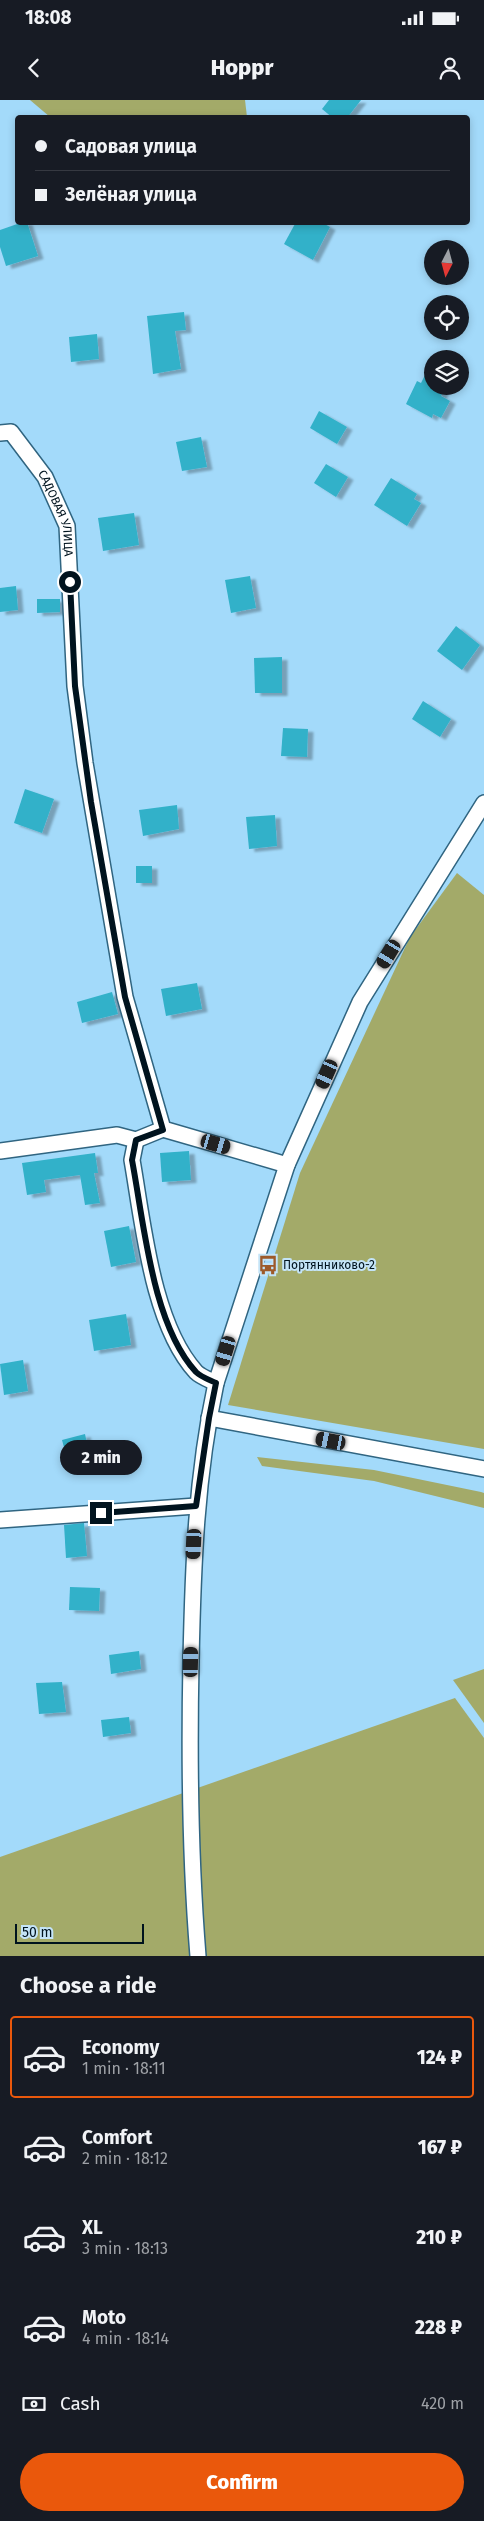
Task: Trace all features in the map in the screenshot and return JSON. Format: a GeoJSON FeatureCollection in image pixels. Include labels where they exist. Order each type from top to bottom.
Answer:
{"type":"FeatureCollection","features":[{"type":"Feature","properties":{"kind":"street","name":"САДОВАЯ УЛИЦА"},"geometry":{"type":"LineString","coordinates":[[6,432],[45,477],[67,526],[75,686],[85,763],[125,997],[163,1130]]}},
{"type":"Feature","properties":{"kind":"street"},"geometry":{"type":"LineString","coordinates":[[198,1956],[189,1762],[196,1506],[216,1383],[287,1165],[360,1002],[484,802]]}},
{"type":"Feature","properties":{"kind":"street"},"geometry":{"type":"LineString","coordinates":[[0,1151],[117,1135],[136,1140],[163,1130],[287,1165]]}},
{"type":"Feature","properties":{"kind":"street"},"geometry":{"type":"LineString","coordinates":[[136,1140],[132,1160],[156,1290],[176,1342],[197,1373],[216,1383]]}},
{"type":"Feature","properties":{"kind":"street"},"geometry":{"type":"LineString","coordinates":[[209,1418],[484,1469]]}},
{"type":"Feature","properties":{"kind":"street"},"geometry":{"type":"LineString","coordinates":[[0,1520],[196,1506]]}},
{"type":"Feature","properties":{"kind":"green space"},"geometry":{"type":"Polygon","coordinates":[[[30,100],[245,100],[247,115],[48,115],[30,100]]]}},
{"type":"Feature","properties":{"kind":"green space"},"geometry":{"type":"Polygon","coordinates":[[[457,873],[484,895],[484,1449],[228,1405],[300,1173],[410,937],[457,873]]]}},
{"type":"Feature","properties":{"kind":"green space"},"geometry":{"type":"Polygon","coordinates":[[[257,1457],[374,1470],[481,1492],[484,1493],[484,1508],[374,1481],[262,1466],[257,1457]]]}},
{"type":"Feature","properties":{"kind":"green space"},"geometry":{"type":"Polygon","coordinates":[[[484,1669],[484,1723],[453,1680],[484,1669]]]}},
{"type":"Feature","properties":{"kind":"green space"},"geometry":{"type":"Polygon","coordinates":[[[455,1698],[484,1738],[484,1956],[0,1956],[0,1857],[455,1698]]]}},
{"type":"Feature","properties":{"kind":"building"},"geometry":{"type":"Polygon","coordinates":[[[329,100],[361,100],[349,115],[329,115],[322,109],[329,100]]]}},
{"type":"Feature","properties":{"kind":"building"},"geometry":{"type":"Polygon","coordinates":[[[15,225],[28,225],[38,256],[6,266],[0,247],[0,230],[15,225]]]}},
{"type":"Feature","properties":{"kind":"building"},"geometry":{"type":"Polygon","coordinates":[[[294,225],[326,225],[330,227],[313,260],[284,244],[294,225]]]}},
{"type":"Feature","properties":{"kind":"building"},"geometry":{"type":"Polygon","coordinates":[[[184,312],[186,330],[175,331],[181,369],[153,374],[147,316],[184,312]]]}},
{"type":"Feature","properties":{"kind":"building"},"geometry":{"type":"Polygon","coordinates":[[[97,334],[99,359],[71,362],[69,337],[97,334]]]}},
{"type":"Feature","properties":{"kind":"building"},"geometry":{"type":"Polygon","coordinates":[[[424,377],[424,395],[442,395],[450,401],[441,418],[433,414],[432,418],[406,404],[417,381],[421,383],[424,377]]]}},
{"type":"Feature","properties":{"kind":"building"},"geometry":{"type":"Polygon","coordinates":[[[319,411],[347,427],[337,444],[310,428],[319,411]]]}},
{"type":"Feature","properties":{"kind":"building"},"geometry":{"type":"Polygon","coordinates":[[[201,437],[207,467],[182,471],[176,442],[201,437]]]}},
{"type":"Feature","properties":{"kind":"building"},"geometry":{"type":"Polygon","coordinates":[[[326,464],[348,477],[336,497],[314,483],[326,464]]]}},
{"type":"Feature","properties":{"kind":"building"},"geometry":{"type":"Polygon","coordinates":[[[391,478],[417,494],[414,499],[421,503],[407,526],[374,505],[391,478]]]}},
{"type":"Feature","properties":{"kind":"building"},"geometry":{"type":"Polygon","coordinates":[[[134,513],[139,545],[103,551],[98,518],[134,513]]]}},
{"type":"Feature","properties":{"kind":"building"},"geometry":{"type":"Polygon","coordinates":[[[250,576],[256,608],[231,613],[225,580],[250,576]]]}},
{"type":"Feature","properties":{"kind":"building"},"geometry":{"type":"Polygon","coordinates":[[[16,586],[18,610],[0,612],[0,588],[16,586]]]}},
{"type":"Feature","properties":{"kind":"building"},"geometry":{"type":"Polygon","coordinates":[[[37,599],[60,599],[60,612],[37,613],[37,599]]]}},
{"type":"Feature","properties":{"kind":"building"},"geometry":{"type":"Polygon","coordinates":[[[456,626],[480,645],[462,670],[437,651],[456,626]]]}},
{"type":"Feature","properties":{"kind":"building"},"geometry":{"type":"Polygon","coordinates":[[[282,657],[282,693],[255,693],[254,658],[282,657]]]}},
{"type":"Feature","properties":{"kind":"building"},"geometry":{"type":"Polygon","coordinates":[[[423,701],[451,719],[440,737],[412,719],[423,701]]]}},
{"type":"Feature","properties":{"kind":"building"},"geometry":{"type":"Polygon","coordinates":[[[283,728],[308,729],[307,757],[281,756],[283,728]]]}},
{"type":"Feature","properties":{"kind":"building"},"geometry":{"type":"Polygon","coordinates":[[[25,789],[54,799],[42,833],[14,823],[25,789]]]}},
{"type":"Feature","properties":{"kind":"building"},"geometry":{"type":"Polygon","coordinates":[[[177,805],[179,829],[143,836],[139,810],[177,805]]]}},
{"type":"Feature","properties":{"kind":"building"},"geometry":{"type":"Polygon","coordinates":[[[275,815],[277,846],[249,849],[246,817],[275,815]]]}},
{"type":"Feature","properties":{"kind":"building"},"geometry":{"type":"Polygon","coordinates":[[[136,866],[152,866],[152,883],[136,883],[136,866]]]}},
{"type":"Feature","properties":{"kind":"building"},"geometry":{"type":"Polygon","coordinates":[[[197,983],[202,1009],[166,1016],[161,989],[197,983]]]}},
{"type":"Feature","properties":{"kind":"building"},"geometry":{"type":"Polygon","coordinates":[[[112,992],[118,1014],[82,1023],[77,1002],[112,992]]]}},
{"type":"Feature","properties":{"kind":"building"},"geometry":{"type":"Polygon","coordinates":[[[189,1151],[191,1180],[162,1182],[160,1153],[189,1151]]]}},
{"type":"Feature","properties":{"kind":"building"},"geometry":{"type":"Polygon","coordinates":[[[95,1153],[98,1173],[94,1173],[100,1203],[85,1205],[80,1175],[44,1180],[46,1192],[27,1195],[22,1163],[95,1153]]]}},
{"type":"Feature","properties":{"kind":"building"},"geometry":{"type":"Polygon","coordinates":[[[129,1226],[136,1262],[111,1267],[104,1231],[129,1226]]]}},
{"type":"Feature","properties":{"kind":"building"},"geometry":{"type":"Polygon","coordinates":[[[126,1314],[131,1345],[94,1351],[89,1320],[126,1314]]]}},
{"type":"Feature","properties":{"kind":"building"},"geometry":{"type":"Polygon","coordinates":[[[23,1360],[28,1391],[4,1395],[0,1364],[23,1360]]]}},
{"type":"Feature","properties":{"kind":"building"},"geometry":{"type":"Polygon","coordinates":[[[85,1434],[90,1458],[68,1462],[62,1440],[85,1434]]]}},
{"type":"Feature","properties":{"kind":"building"},"geometry":{"type":"Polygon","coordinates":[[[84,1523],[87,1556],[66,1558],[64,1525],[84,1523]]]}},
{"type":"Feature","properties":{"kind":"building"},"geometry":{"type":"Polygon","coordinates":[[[70,1587],[100,1588],[99,1611],[69,1610],[70,1587]]]}},
{"type":"Feature","properties":{"kind":"building"},"geometry":{"type":"Polygon","coordinates":[[[139,1651],[141,1669],[111,1674],[109,1655],[139,1651]]]}},
{"type":"Feature","properties":{"kind":"building"},"geometry":{"type":"Polygon","coordinates":[[[62,1682],[66,1712],[39,1714],[36,1683],[62,1682]]]}},
{"type":"Feature","properties":{"kind":"building"},"geometry":{"type":"Polygon","coordinates":[[[129,1717],[131,1733],[103,1737],[101,1720],[129,1717]]]}},
{"type":"Feature","properties":{"kind":"place","name":"Портянниково-2"},"geometry":{"type":"Point","coordinates":[268,1265]}},
{"type":"Feature","properties":{"kind":"route"},"geometry":{"type":"LineString","coordinates":[[70,582],[75,686],[91,802],[125,997],[163,1130],[136,1140],[132,1160],[156,1290],[176,1342],[197,1373],[216,1383],[196,1506],[101,1513]]}}]}
